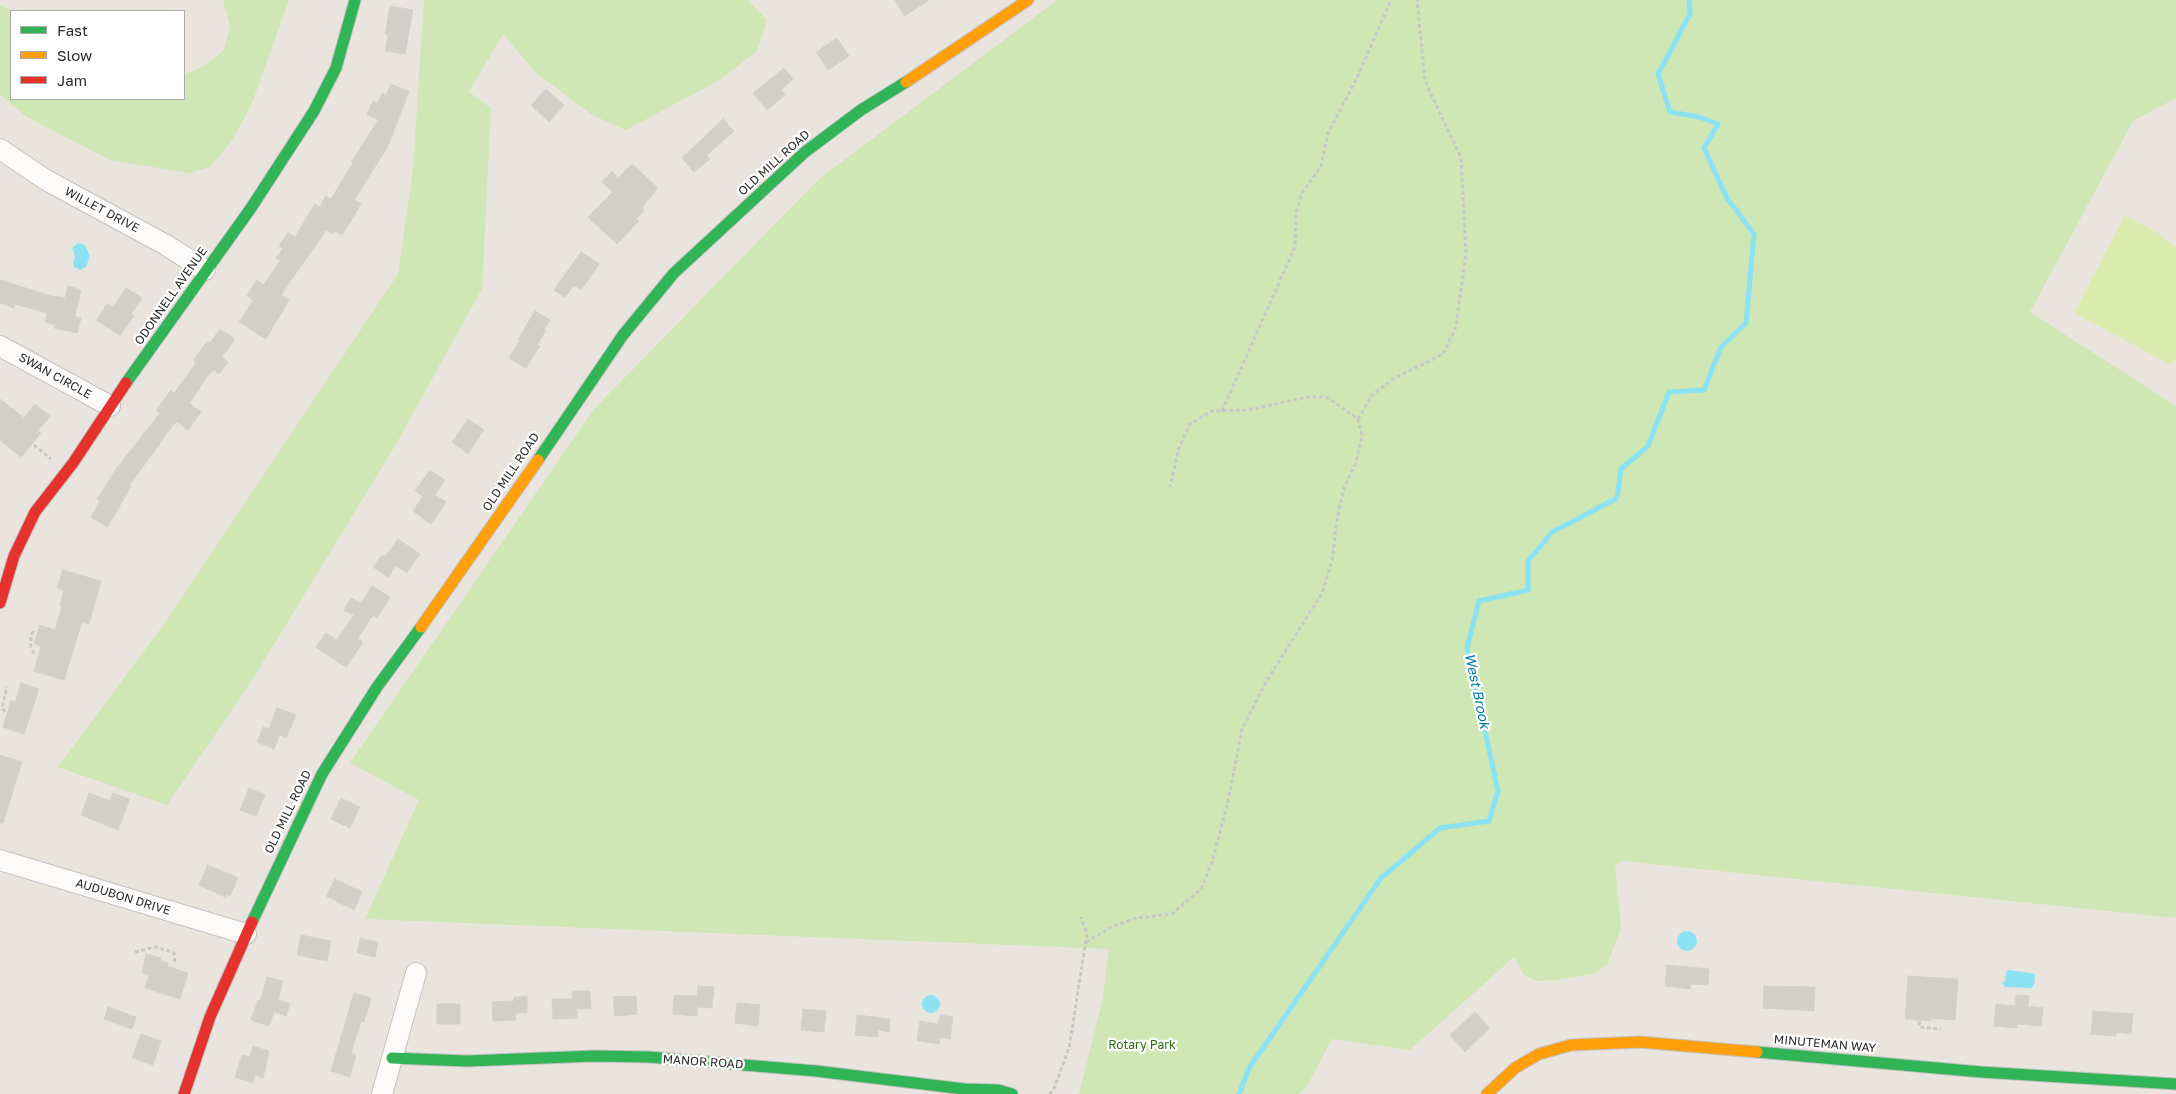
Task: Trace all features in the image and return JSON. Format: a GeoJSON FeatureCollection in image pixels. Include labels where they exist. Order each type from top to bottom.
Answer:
{"type":"FeatureCollection","features":[{"type":"Feature","properties":{"kind":"street","name":"ODONNELL AVENUE"},"geometry":{"type":"LineString","coordinates":[[0,603],[14,556],[35,512],[73,463],[110,406],[205,270],[270,182],[326,90],[342,50],[355,0]]}},
{"type":"Feature","properties":{"kind":"street","name":"OLD MILL ROAD"},"geometry":{"type":"LineString","coordinates":[[184,1094],[210,1017],[246,934],[311,796],[358,715],[464,568],[598,369],[656,293],[694,253],[781,172],[824,137],[1028,0]]}},
{"type":"Feature","properties":{"kind":"street","name":"WILLET DRIVE"},"geometry":{"type":"LineString","coordinates":[[0,148],[46,180],[158,241],[205,270]]}},
{"type":"Feature","properties":{"kind":"street","name":"SWAN CIRCLE"},"geometry":{"type":"LineString","coordinates":[[0,346],[110,406]]}},
{"type":"Feature","properties":{"kind":"street","name":"AUDUBON DRIVE"},"geometry":{"type":"LineString","coordinates":[[0,860],[246,934]]}},
{"type":"Feature","properties":{"kind":"street"},"geometry":{"type":"LineString","coordinates":[[382,1094],[416,973]]}},
{"type":"Feature","properties":{"kind":"street","name":"MINUTEMAN WAY"},"geometry":{"type":"LineString","coordinates":[[1487,1094],[1515,1068],[1539,1054],[1571,1045],[1610,1042],[1640,1042],[2000,1073],[2176,1084]]}},
{"type":"Feature","properties":{"kind":"street","name":"MANOR ROAD"},"geometry":{"type":"LineString","coordinates":[[392,1058],[467,1061],[586,1056],[649,1057],[816,1071],[964,1088],[998,1090],[1012,1094]]}},
{"type":"Feature","properties":{"kind":"path"},"geometry":{"type":"LineString","coordinates":[[1222,411],[1295,247],[1296,213],[1302,193],[1321,166],[1328,133],[1357,78],[1391,0]]}},
{"type":"Feature","properties":{"kind":"path"},"geometry":{"type":"LineString","coordinates":[[1358,419],[1372,395],[1393,378],[1443,354],[1456,327],[1466,253],[1461,158],[1425,81],[1417,0]]}},
{"type":"Feature","properties":{"kind":"path"},"geometry":{"type":"LineString","coordinates":[[1086,942],[1110,928],[1136,918],[1172,914],[1201,889],[1212,862],[1228,802],[1242,729],[1266,682],[1322,594],[1332,561],[1337,519],[1344,488],[1356,463],[1362,435],[1358,419],[1326,397],[1308,397],[1247,410],[1212,412],[1190,424],[1178,448],[1170,487]]}},
{"type":"Feature","properties":{"kind":"path"},"geometry":{"type":"LineString","coordinates":[[34,446],[51,460]]}},
{"type":"Feature","properties":{"kind":"path"},"geometry":{"type":"LineString","coordinates":[[33,631],[30,643],[34,654]]}},
{"type":"Feature","properties":{"kind":"path"},"geometry":{"type":"LineString","coordinates":[[6,712],[2,708],[8,687]]}},
{"type":"Feature","properties":{"kind":"path"},"geometry":{"type":"LineString","coordinates":[[1049,1094],[1052,1091],[1069,1048],[1087,934],[1081,917]]}},
{"type":"Feature","properties":{"kind":"path"},"geometry":{"type":"LineString","coordinates":[[135,952],[155,947],[169,950],[174,953],[175,963]]}},
{"type":"Feature","properties":{"kind":"path"},"geometry":{"type":"LineString","coordinates":[[1919,1020],[1920,1027],[1941,1029]]}},
{"type":"Feature","properties":{"kind":"green space"},"geometry":{"type":"Polygon","coordinates":[[[223,0],[289,0],[251,106],[231,142],[210,167],[189,173],[110,160],[27,117],[0,95],[0,5],[12,10],[10,10],[10,100],[185,100],[185,75],[204,66],[224,50],[230,26],[223,0]]]}},
{"type":"Feature","properties":{"kind":"green space"},"geometry":{"type":"Polygon","coordinates":[[[424,0],[748,0],[767,20],[757,51],[720,80],[626,130],[592,115],[536,73],[503,34],[469,92],[491,108],[482,289],[395,446],[251,682],[167,805],[58,767],[161,628],[398,274],[413,169],[424,0]]]}},
{"type":"Feature","properties":{"kind":"green space","name":"Rotary Park"},"geometry":{"type":"Polygon","coordinates":[[[1057,0],[2176,0],[2176,98],[2133,121],[2030,312],[2176,406],[2176,918],[1621,861],[1615,867],[1621,928],[1607,965],[1593,974],[1536,981],[1524,975],[1514,957],[1410,1050],[1332,1039],[1307,1086],[1299,1094],[1079,1094],[1102,1002],[1109,949],[365,919],[419,800],[350,763],[594,409],[819,179],[1057,0]]]}},
{"type":"Feature","properties":{"kind":"green space"},"geometry":{"type":"Polygon","coordinates":[[[2125,215],[2159,234],[2176,247],[2176,359],[2171,365],[2074,313],[2125,215]]]}},
{"type":"Feature","properties":{"kind":"water"},"geometry":{"type":"Polygon","coordinates":[[[78,243],[85,245],[90,256],[86,267],[80,270],[74,267],[73,264],[75,256],[72,248],[78,243]]]}},
{"type":"Feature","properties":{"kind":"water"},"geometry":{"type":"Polygon","coordinates":[[[1687,931],[1694,934],[1697,941],[1694,948],[1687,951],[1680,948],[1677,941],[1680,934],[1687,931]]]}},
{"type":"Feature","properties":{"kind":"water"},"geometry":{"type":"Polygon","coordinates":[[[2009,970],[2035,974],[2034,986],[2031,988],[2005,987],[2002,983],[2005,981],[2006,972],[2009,970]]]}},
{"type":"Feature","properties":{"kind":"water"},"geometry":{"type":"Polygon","coordinates":[[[931,995],[937,998],[940,1004],[937,1010],[931,1013],[925,1010],[922,1004],[925,998],[931,995]]]}},
{"type":"Feature","properties":{"kind":"building"},"geometry":{"type":"Polygon","coordinates":[[[895,0],[929,0],[905,16],[895,0]]]}},
{"type":"Feature","properties":{"kind":"building"},"geometry":{"type":"Polygon","coordinates":[[[390,6],[413,10],[405,54],[385,51],[388,35],[385,34],[390,6]]]}},
{"type":"Feature","properties":{"kind":"building"},"geometry":{"type":"Polygon","coordinates":[[[837,38],[849,56],[828,70],[816,52],[837,38]]]}},
{"type":"Feature","properties":{"kind":"building"},"geometry":{"type":"Polygon","coordinates":[[[784,68],[793,79],[781,90],[785,95],[767,110],[753,93],[784,68]]]}},
{"type":"Feature","properties":{"kind":"building"},"geometry":{"type":"Polygon","coordinates":[[[391,84],[409,92],[387,148],[354,200],[361,204],[342,235],[335,231],[333,234],[326,230],[281,295],[289,300],[266,339],[239,322],[253,300],[247,296],[257,280],[264,285],[280,261],[276,258],[283,248],[279,246],[288,232],[295,237],[315,204],[320,207],[326,196],[331,199],[353,163],[351,162],[378,120],[367,115],[373,101],[377,103],[382,93],[386,95],[391,84]]]}},
{"type":"Feature","properties":{"kind":"building"},"geometry":{"type":"Polygon","coordinates":[[[546,89],[564,105],[549,122],[531,105],[546,89]]]}},
{"type":"Feature","properties":{"kind":"building"},"geometry":{"type":"Polygon","coordinates":[[[723,119],[734,131],[707,155],[710,159],[694,172],[682,158],[723,119]]]}},
{"type":"Feature","properties":{"kind":"building"},"geometry":{"type":"Polygon","coordinates":[[[632,164],[658,188],[642,208],[644,210],[636,219],[639,221],[617,244],[588,217],[613,192],[602,182],[612,171],[618,178],[632,164]]]}},
{"type":"Feature","properties":{"kind":"building"},"geometry":{"type":"Polygon","coordinates":[[[581,252],[599,264],[581,290],[574,285],[565,297],[554,290],[581,252]]]}},
{"type":"Feature","properties":{"kind":"building"},"geometry":{"type":"Polygon","coordinates":[[[0,280],[51,296],[65,298],[68,286],[81,290],[75,316],[81,318],[77,333],[54,328],[55,325],[45,322],[47,313],[15,304],[14,308],[0,303],[0,280]]]}},
{"type":"Feature","properties":{"kind":"building"},"geometry":{"type":"Polygon","coordinates":[[[126,288],[142,298],[131,314],[134,316],[120,336],[96,320],[107,304],[113,308],[126,288]]]}},
{"type":"Feature","properties":{"kind":"building"},"geometry":{"type":"Polygon","coordinates":[[[535,311],[550,320],[537,345],[540,346],[526,368],[509,358],[535,311]]]}},
{"type":"Feature","properties":{"kind":"building"},"geometry":{"type":"Polygon","coordinates":[[[220,329],[235,339],[222,357],[228,362],[219,374],[214,370],[210,373],[189,403],[201,412],[188,430],[177,422],[174,424],[129,486],[131,487],[107,527],[91,517],[100,501],[97,499],[116,469],[160,413],[156,411],[171,390],[174,393],[196,363],[193,361],[207,341],[210,343],[220,329]]]}},
{"type":"Feature","properties":{"kind":"building"},"geometry":{"type":"Polygon","coordinates":[[[0,399],[24,418],[35,404],[50,416],[38,431],[41,433],[21,457],[0,440],[0,399]]]}},
{"type":"Feature","properties":{"kind":"building"},"geometry":{"type":"Polygon","coordinates":[[[468,419],[484,430],[468,454],[452,442],[468,419]]]}},
{"type":"Feature","properties":{"kind":"building"},"geometry":{"type":"Polygon","coordinates":[[[430,470],[445,480],[435,495],[446,502],[431,524],[413,511],[423,496],[415,491],[430,470]]]}},
{"type":"Feature","properties":{"kind":"building"},"geometry":{"type":"Polygon","coordinates":[[[398,539],[420,554],[407,573],[396,566],[388,577],[373,567],[382,555],[385,557],[398,539]]]}},
{"type":"Feature","properties":{"kind":"building"},"geometry":{"type":"Polygon","coordinates":[[[63,570],[101,581],[89,624],[82,622],[64,680],[34,671],[41,646],[34,644],[40,625],[55,630],[62,606],[60,605],[64,590],[57,588],[63,570]]]}},
{"type":"Feature","properties":{"kind":"building"},"geometry":{"type":"Polygon","coordinates":[[[372,586],[390,597],[377,618],[373,615],[358,638],[363,642],[346,667],[316,647],[326,633],[337,640],[354,615],[344,610],[351,598],[361,604],[372,586]]]}},
{"type":"Feature","properties":{"kind":"building"},"geometry":{"type":"Polygon","coordinates":[[[21,683],[39,689],[24,734],[3,727],[11,700],[15,702],[21,683]]]}},
{"type":"Feature","properties":{"kind":"building"},"geometry":{"type":"Polygon","coordinates":[[[277,708],[296,715],[286,738],[280,735],[274,749],[257,742],[263,727],[269,729],[277,708]]]}},
{"type":"Feature","properties":{"kind":"building"},"geometry":{"type":"Polygon","coordinates":[[[0,755],[22,762],[3,823],[0,823],[0,755]]]}},
{"type":"Feature","properties":{"kind":"building"},"geometry":{"type":"Polygon","coordinates":[[[249,788],[265,795],[256,816],[240,810],[249,788]]]}},
{"type":"Feature","properties":{"kind":"building"},"geometry":{"type":"Polygon","coordinates":[[[89,793],[110,801],[113,793],[130,799],[118,830],[81,815],[89,793]]]}},
{"type":"Feature","properties":{"kind":"building"},"geometry":{"type":"Polygon","coordinates":[[[341,798],[360,807],[350,828],[331,819],[341,798]]]}},
{"type":"Feature","properties":{"kind":"building"},"geometry":{"type":"Polygon","coordinates":[[[208,865],[238,878],[230,896],[226,894],[225,897],[199,885],[208,865]]]}},
{"type":"Feature","properties":{"kind":"building"},"geometry":{"type":"Polygon","coordinates":[[[335,879],[362,892],[354,910],[326,896],[335,879]]]}},
{"type":"Feature","properties":{"kind":"building"},"geometry":{"type":"Polygon","coordinates":[[[301,935],[331,941],[327,961],[297,955],[301,935]]]}},
{"type":"Feature","properties":{"kind":"building"},"geometry":{"type":"Polygon","coordinates":[[[360,938],[378,942],[375,957],[357,953],[360,938]]]}},
{"type":"Feature","properties":{"kind":"building"},"geometry":{"type":"Polygon","coordinates":[[[146,954],[161,958],[160,961],[168,963],[167,966],[188,973],[180,999],[145,988],[149,975],[142,972],[146,954]]]}},
{"type":"Feature","properties":{"kind":"building"},"geometry":{"type":"Polygon","coordinates":[[[1667,965],[1709,969],[1708,985],[1691,984],[1690,989],[1665,986],[1667,965]]]}},
{"type":"Feature","properties":{"kind":"building"},"geometry":{"type":"Polygon","coordinates":[[[1908,976],[1958,979],[1955,1020],[1931,1018],[1931,1021],[1905,1019],[1908,976]]]}},
{"type":"Feature","properties":{"kind":"building"},"geometry":{"type":"Polygon","coordinates":[[[267,977],[283,981],[278,1000],[290,1004],[286,1016],[274,1012],[269,1026],[251,1020],[258,1000],[260,1001],[267,977]]]}},
{"type":"Feature","properties":{"kind":"building"},"geometry":{"type":"Polygon","coordinates":[[[698,986],[714,987],[712,1008],[697,1007],[697,1016],[673,1014],[674,995],[697,996],[698,986]]]}},
{"type":"Feature","properties":{"kind":"building"},"geometry":{"type":"Polygon","coordinates":[[[1764,986],[1815,987],[1814,1011],[1763,1008],[1764,986]]]}},
{"type":"Feature","properties":{"kind":"building"},"geometry":{"type":"Polygon","coordinates":[[[572,991],[590,991],[591,1009],[577,1009],[577,1018],[553,1019],[552,999],[573,999],[572,991]]]}},
{"type":"Feature","properties":{"kind":"building"},"geometry":{"type":"Polygon","coordinates":[[[354,993],[371,998],[364,1022],[361,1021],[351,1053],[356,1055],[350,1077],[331,1071],[354,993]]]}},
{"type":"Feature","properties":{"kind":"building"},"geometry":{"type":"Polygon","coordinates":[[[2016,995],[2029,996],[2028,1006],[2043,1008],[2041,1026],[2017,1024],[2017,1028],[1994,1026],[1996,1004],[2015,1006],[2016,995]]]}},
{"type":"Feature","properties":{"kind":"building"},"geometry":{"type":"Polygon","coordinates":[[[527,996],[527,1013],[515,1013],[516,1020],[493,1021],[492,1002],[514,1001],[514,997],[527,996]]]}},
{"type":"Feature","properties":{"kind":"building"},"geometry":{"type":"Polygon","coordinates":[[[636,996],[637,1014],[615,1016],[613,997],[636,996]]]}},
{"type":"Feature","properties":{"kind":"building"},"geometry":{"type":"Polygon","coordinates":[[[737,1003],[760,1005],[758,1026],[735,1023],[737,1003]]]}},
{"type":"Feature","properties":{"kind":"building"},"geometry":{"type":"Polygon","coordinates":[[[437,1004],[460,1004],[460,1024],[437,1024],[437,1004]]]}},
{"type":"Feature","properties":{"kind":"building"},"geometry":{"type":"Polygon","coordinates":[[[108,1007],[136,1017],[132,1029],[104,1019],[108,1007]]]}},
{"type":"Feature","properties":{"kind":"building"},"geometry":{"type":"Polygon","coordinates":[[[803,1009],[826,1011],[824,1032],[801,1030],[803,1009]]]}},
{"type":"Feature","properties":{"kind":"building"},"geometry":{"type":"Polygon","coordinates":[[[2093,1011],[2133,1014],[2131,1034],[2116,1032],[2116,1036],[2091,1034],[2093,1011]]]}},
{"type":"Feature","properties":{"kind":"building"},"geometry":{"type":"Polygon","coordinates":[[[1475,1012],[1490,1028],[1465,1052],[1450,1035],[1475,1012]]]}},
{"type":"Feature","properties":{"kind":"building"},"geometry":{"type":"Polygon","coordinates":[[[857,1015],[890,1019],[889,1032],[878,1030],[878,1037],[855,1035],[857,1015]]]}},
{"type":"Feature","properties":{"kind":"building"},"geometry":{"type":"Polygon","coordinates":[[[940,1015],[953,1017],[950,1039],[940,1037],[939,1044],[917,1041],[920,1021],[938,1024],[940,1015]]]}},
{"type":"Feature","properties":{"kind":"building"},"geometry":{"type":"Polygon","coordinates":[[[141,1034],[161,1041],[153,1065],[132,1058],[141,1034]]]}},
{"type":"Feature","properties":{"kind":"building"},"geometry":{"type":"Polygon","coordinates":[[[253,1046],[269,1051],[263,1078],[255,1075],[252,1083],[235,1077],[242,1055],[250,1057],[253,1046]]]}},
{"type":"Feature","properties":{"kind":"waterway","name":"West Brook"},"geometry":{"type":"LineString","coordinates":[[1239,1094],[1249,1068],[1381,878],[1440,828],[1489,821],[1498,791],[1467,648],[1479,601],[1528,590],[1528,561],[1552,532],[1617,498],[1621,469],[1648,446],[1669,392],[1704,390],[1721,347],[1746,323],[1754,234],[1727,198],[1704,148],[1718,124],[1699,117],[1670,112],[1658,74],[1690,14],[1689,0]]}},
{"type":"Feature","properties":{"kind":"traffic: fast"},"geometry":{"type":"LineString","coordinates":[[126,383],[251,208],[314,111],[336,68],[355,0]]}},
{"type":"Feature","properties":{"kind":"traffic: fast"},"geometry":{"type":"LineString","coordinates":[[538,460],[623,335],[674,273],[805,152],[861,110],[906,82]]}},
{"type":"Feature","properties":{"kind":"traffic: fast"},"geometry":{"type":"LineString","coordinates":[[252,922],[322,774],[377,687],[421,627]]}},
{"type":"Feature","properties":{"kind":"traffic: fast"},"geometry":{"type":"LineString","coordinates":[[1757,1052],[1981,1072],[2176,1084]]}},
{"type":"Feature","properties":{"kind":"traffic: fast"},"geometry":{"type":"LineString","coordinates":[[392,1058],[467,1061],[594,1056],[649,1057],[816,1071],[964,1089],[998,1090],[1012,1094]]}},
{"type":"Feature","properties":{"kind":"traffic: slow"},"geometry":{"type":"LineString","coordinates":[[906,82],[1028,0]]}},
{"type":"Feature","properties":{"kind":"traffic: slow"},"geometry":{"type":"LineString","coordinates":[[421,627],[538,460]]}},
{"type":"Feature","properties":{"kind":"traffic: slow"},"geometry":{"type":"LineString","coordinates":[[1487,1094],[1515,1068],[1539,1054],[1571,1045],[1640,1042],[1757,1052]]}},
{"type":"Feature","properties":{"kind":"traffic: jam"},"geometry":{"type":"LineString","coordinates":[[0,603],[14,556],[35,512],[73,463],[126,383]]}},
{"type":"Feature","properties":{"kind":"traffic: jam"},"geometry":{"type":"LineString","coordinates":[[184,1094],[210,1017],[252,922]]}}]}
